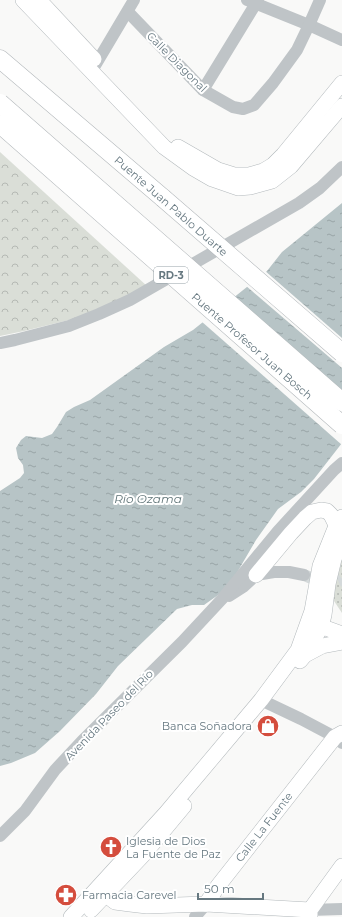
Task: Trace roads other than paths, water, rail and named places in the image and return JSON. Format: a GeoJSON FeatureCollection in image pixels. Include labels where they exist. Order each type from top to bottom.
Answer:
{"type":"FeatureCollection","features":[{"type":"Feature","properties":{"kind":"highway","name":"Puente Juan Pablo Duarte"},"geometry":{"type":"LineString","coordinates":[[0,59],[342,353]]}},
{"type":"Feature","properties":{"kind":"highway","name":"Puente Profesor Juan Bosch"},"geometry":{"type":"LineString","coordinates":[[0,103],[342,402]]}},
{"type":"Feature","properties":{"kind":"highway","name":"Puente Profesor Juan Bosch"},"geometry":{"type":"LineString","coordinates":[[0,124],[342,425]]}},
{"type":"Feature","properties":{"kind":"main road"},"geometry":{"type":"LineString","coordinates":[[23,0],[165,137],[182,149],[218,170],[234,175],[249,175],[263,171],[273,165],[283,155],[342,83]]}},
{"type":"Feature","properties":{"kind":"main road"},"geometry":{"type":"LineString","coordinates":[[39,0],[94,67],[164,148],[212,179],[238,188],[250,188],[272,181],[291,166],[342,106]]}},
{"type":"Feature","properties":{"kind":"main road"},"geometry":{"type":"LineString","coordinates":[[256,575],[291,533],[312,512],[321,510],[327,512],[341,528],[320,566],[316,618],[305,655]]}},
{"type":"Feature","properties":{"kind":"main road"},"geometry":{"type":"LineString","coordinates":[[316,618],[342,624]]}},
{"type":"Feature","properties":{"kind":"main road"},"geometry":{"type":"LineString","coordinates":[[316,618],[342,634]]}},
{"type":"Feature","properties":{"kind":"main road"},"geometry":{"type":"LineString","coordinates":[[265,702],[298,650],[305,631],[316,618]]}},
{"type":"Feature","properties":{"kind":"main road"},"geometry":{"type":"LineString","coordinates":[[85,917],[101,892],[166,813],[305,655],[322,646],[342,642]]}},
{"type":"Feature","properties":{"kind":"main road","name":"Calle La Fuente"},"geometry":{"type":"LineString","coordinates":[[206,904],[218,886],[340,738]]}},
{"type":"Feature","properties":{"kind":"main road"},"geometry":{"type":"LineString","coordinates":[[101,892],[115,902],[147,906],[206,904],[310,914],[342,866]]}},
{"type":"Feature","properties":{"kind":"main road"},"geometry":{"type":"LineString","coordinates":[[71,917],[101,892]]}},
{"type":"Feature","properties":{"kind":"street"},"geometry":{"type":"LineString","coordinates":[[94,67],[134,0]]}},
{"type":"Feature","properties":{"kind":"street"},"geometry":{"type":"LineString","coordinates":[[309,25],[320,0]]}},
{"type":"Feature","properties":{"kind":"street"},"geometry":{"type":"LineString","coordinates":[[203,90],[254,1],[342,40]]}},
{"type":"Feature","properties":{"kind":"street","name":"Calle Diagonal"},"geometry":{"type":"LineString","coordinates":[[128,12],[203,90],[232,107],[244,109],[254,105],[273,82],[296,50],[309,25]]}},
{"type":"Feature","properties":{"kind":"street"},"geometry":{"type":"LineString","coordinates":[[0,343],[69,326],[130,300],[299,203],[320,188],[342,167]]}},
{"type":"Feature","properties":{"kind":"street","name":"Avenida Paseo del Río"},"geometry":{"type":"LineString","coordinates":[[0,836],[25,811],[55,770],[82,741],[182,642],[222,599],[278,532],[342,463]]}},
{"type":"Feature","properties":{"kind":"street"},"geometry":{"type":"LineString","coordinates":[[256,575],[274,572],[289,572],[304,575]]}},
{"type":"Feature","properties":{"kind":"street","name":"Avenida Paseo del Río"},"geometry":{"type":"LineString","coordinates":[[222,599],[243,587],[256,575]]}},
{"type":"Feature","properties":{"kind":"street"},"geometry":{"type":"LineString","coordinates":[[265,702],[340,738]]}},
{"type":"Feature","properties":{"kind":"street","name":"Calle La Fuente"},"geometry":{"type":"LineString","coordinates":[[195,917],[206,904]]}},
{"type":"Feature","properties":{"kind":"street"},"geometry":{"type":"LineString","coordinates":[[310,914],[342,909]]}},
{"type":"Feature","properties":{"kind":"water","name":"Río Ozama"},"geometry":{"type":"Polygon","coordinates":[[[342,203],[342,443],[314,479],[301,492],[278,509],[256,540],[228,588],[204,605],[192,605],[177,609],[118,666],[96,694],[60,731],[35,753],[0,766],[0,491],[20,478],[24,473],[23,465],[18,458],[16,448],[21,440],[26,436],[42,438],[52,434],[66,412],[90,400],[164,347],[193,330],[267,271],[282,252],[342,203]]]}},
{"type":"Feature","properties":{"kind":"tunnel"},"geometry":{"type":"LineString","coordinates":[[304,575],[328,583],[337,582],[342,579]]}},
{"type":"Feature","properties":{"kind":"place","name":"Banca Soñadora"},"geometry":{"type":"Point","coordinates":[268,726]}},
{"type":"Feature","properties":{"kind":"place","name":"Iglesia de Dios La Fuente de Paz"},"geometry":{"type":"Point","coordinates":[111,847]}},
{"type":"Feature","properties":{"kind":"place","name":"Farmacia Carevel"},"geometry":{"type":"Point","coordinates":[66,895]}}]}
